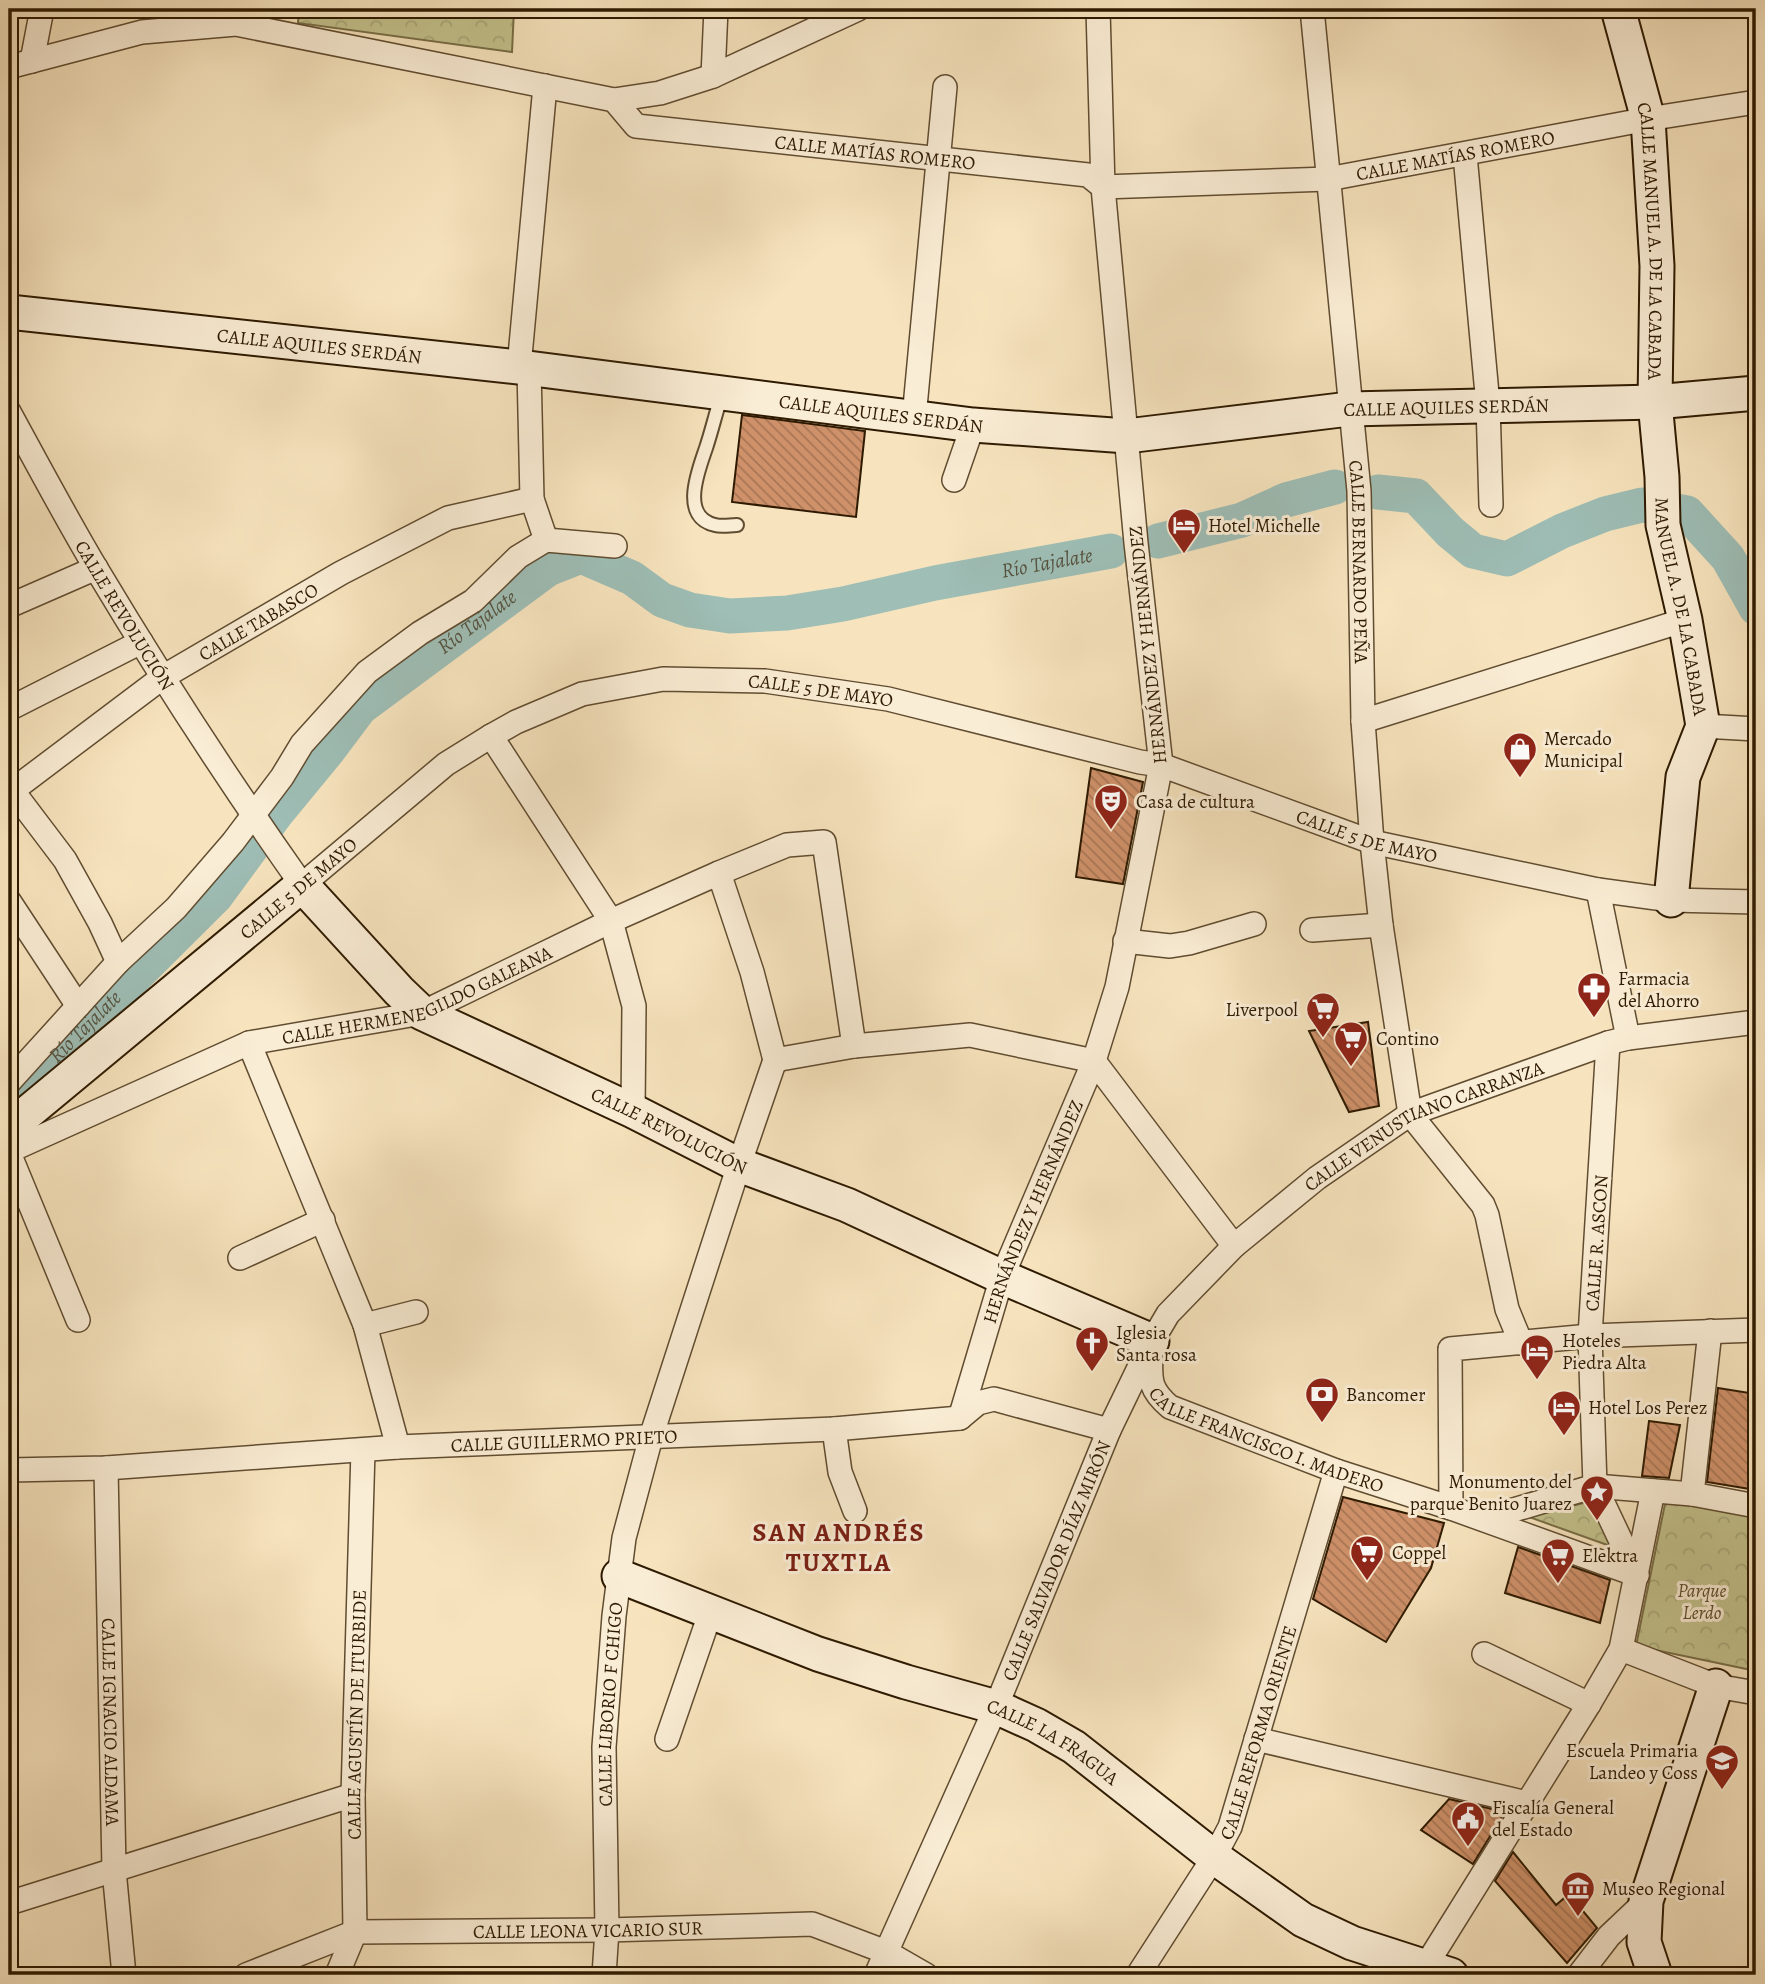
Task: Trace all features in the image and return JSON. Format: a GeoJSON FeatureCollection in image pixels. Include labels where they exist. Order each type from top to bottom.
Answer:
{"type":"FeatureCollection","features":[{"type":"Feature","properties":{"kind":"street"},"geometry":{"type":"LineString","coordinates":[[32,61],[41,9]]}},
{"type":"Feature","properties":{"kind":"street"},"geometry":{"type":"LineString","coordinates":[[713,76],[716,9]]}},
{"type":"Feature","properties":{"kind":"street"},"geometry":{"type":"LineString","coordinates":[[9,67],[142,32],[237,16],[614,100],[660,93],[713,76],[858,9]]}},
{"type":"Feature","properties":{"kind":"street","name":"HERNÁNDEZ Y HERNÁNDEZ"},"geometry":{"type":"LineString","coordinates":[[960,1418],[1002,1277],[1094,1061],[1117,987],[1161,765],[1103,187],[1098,9]]}},
{"type":"Feature","properties":{"kind":"street","name":"CALLE BERNARDO PEÑA"},"geometry":{"type":"LineString","coordinates":[[1312,9],[1359,491],[1363,721],[1372,842],[1381,925],[1410,1114]]}},
{"type":"Feature","properties":{"kind":"street","name":"CALLE MANUEL A. DE LA CABADA"},"geometry":{"type":"LineString","coordinates":[[1618,9],[1647,119],[1657,266],[1655,402],[1662,477]]}},
{"type":"Feature","properties":{"kind":"street"},"geometry":{"type":"LineString","coordinates":[[545,86],[524,368],[532,499],[546,540],[615,546]]}},
{"type":"Feature","properties":{"kind":"street"},"geometry":{"type":"LineString","coordinates":[[914,418],[945,87]]}},
{"type":"Feature","properties":{"kind":"street","name":"CALLE MATÍAS ROMERO"},"geometry":{"type":"LineString","coordinates":[[614,100],[636,125],[1088,175],[1103,187],[1328,179],[1647,119],[1756,102]]}},
{"type":"Feature","properties":{"kind":"street"},"geometry":{"type":"LineString","coordinates":[[1465,155],[1488,405],[1490,505]]}},
{"type":"Feature","properties":{"kind":"street","name":"CALLE AQUILES SERDÁN"},"geometry":{"type":"LineString","coordinates":[[9,312],[524,368],[973,425],[1127,436],[1349,409],[1655,402],[1756,393]]}},
{"type":"Feature","properties":{"kind":"street","name":"CALLE REVOLUCIÓN"},"geometry":{"type":"LineString","coordinates":[[9,412],[96,568],[163,677],[255,817],[302,885],[422,1013],[633,1111],[739,1165],[847,1205],[1002,1277],[1152,1341]]}},
{"type":"Feature","properties":{"kind":"street"},"geometry":{"type":"LineString","coordinates":[[954,480],[973,425]]}},
{"type":"Feature","properties":{"kind":"street","name":"MANUEL A. DE LA CABADA"},"geometry":{"type":"LineString","coordinates":[[1662,477],[1663,525],[1685,620],[1703,726],[1684,777],[1671,900]]}},
{"type":"Feature","properties":{"kind":"street","name":"CALLE TABASCO"},"geometry":{"type":"LineString","coordinates":[[11,791],[163,677],[341,573],[448,518],[532,499]]}},
{"type":"Feature","properties":{"kind":"street","name":"CALLE 5 DE MAYO"},"geometry":{"type":"LineString","coordinates":[[16,1096],[78,1006],[118,962],[176,908],[255,817],[302,744],[367,672],[420,633],[473,601],[518,557],[546,540]]}},
{"type":"Feature","properties":{"kind":"street"},"geometry":{"type":"LineString","coordinates":[[9,606],[96,568]]}},
{"type":"Feature","properties":{"kind":"street"},"geometry":{"type":"LineString","coordinates":[[1363,721],[1685,620]]}},
{"type":"Feature","properties":{"kind":"street"},"geometry":{"type":"LineString","coordinates":[[9,709],[141,642]]}},
{"type":"Feature","properties":{"kind":"street","name":"CALLE 5 DE MAYO"},"geometry":{"type":"LineString","coordinates":[[16,1096],[302,885],[446,764],[516,722],[582,694],[663,679],[765,681],[888,699],[1161,765],[1372,842],[1598,890],[1671,900],[1756,902]]}},
{"type":"Feature","properties":{"kind":"street"},"geometry":{"type":"LineString","coordinates":[[1703,726],[1756,729]]}},
{"type":"Feature","properties":{"kind":"street"},"geometry":{"type":"LineString","coordinates":[[491,736],[611,921],[634,1006],[633,1111]]}},
{"type":"Feature","properties":{"kind":"street"},"geometry":{"type":"LineString","coordinates":[[11,791],[65,860],[118,962]]}},
{"type":"Feature","properties":{"kind":"street","name":"CALLE HERMENEGILDO GALEANA"},"geometry":{"type":"LineString","coordinates":[[9,1152],[249,1043],[422,1013],[611,921],[787,845],[824,842],[854,1046]]}},
{"type":"Feature","properties":{"kind":"street"},"geometry":{"type":"LineString","coordinates":[[719,873],[752,972],[775,1060],[854,1046],[970,1035],[1094,1061],[1234,1246]]}},
{"type":"Feature","properties":{"kind":"street","name":"CALLE R. ASCON"},"geometry":{"type":"LineString","coordinates":[[1595,1486],[1590,1336],[1618,1041],[1598,890]]}},
{"type":"Feature","properties":{"kind":"street"},"geometry":{"type":"LineString","coordinates":[[9,901],[78,1006]]}},
{"type":"Feature","properties":{"kind":"street"},"geometry":{"type":"LineString","coordinates":[[1125,941],[1170,946],[1254,924]]}},
{"type":"Feature","properties":{"kind":"street"},"geometry":{"type":"LineString","coordinates":[[1312,930],[1381,925]]}},
{"type":"Feature","properties":{"kind":"street","name":"CALLE VENUSTIANO CARRANZA"},"geometry":{"type":"LineString","coordinates":[[1152,1341],[1168,1314],[1234,1246],[1317,1178],[1410,1114],[1618,1041],[1756,1022]]}},
{"type":"Feature","properties":{"kind":"street"},"geometry":{"type":"LineString","coordinates":[[249,1043],[365,1325],[398,1447]]}},
{"type":"Feature","properties":{"kind":"street","name":"CALLE LIBORIO F CHIGO"},"geometry":{"type":"LineString","coordinates":[[604,1975],[607,1930],[604,1747],[624,1538],[651,1437],[775,1060]]}},
{"type":"Feature","properties":{"kind":"street"},"geometry":{"type":"LineString","coordinates":[[1410,1114],[1483,1205],[1507,1309],[1521,1343]]}},
{"type":"Feature","properties":{"kind":"street"},"geometry":{"type":"LineString","coordinates":[[9,1152],[78,1320]]}},
{"type":"Feature","properties":{"kind":"street"},"geometry":{"type":"LineString","coordinates":[[240,1258],[323,1220]]}},
{"type":"Feature","properties":{"kind":"street"},"geometry":{"type":"LineString","coordinates":[[365,1325],[416,1312]]}},
{"type":"Feature","properties":{"kind":"street"},"geometry":{"type":"LineString","coordinates":[[1451,1508],[1450,1349],[1590,1336],[1756,1330]]}},
{"type":"Feature","properties":{"kind":"street"},"geometry":{"type":"LineString","coordinates":[[1692,1494],[1710,1331]]}},
{"type":"Feature","properties":{"kind":"street","name":"CALLE SALVADOR DÍAZ MIRÓN"},"geometry":{"type":"LineString","coordinates":[[876,1975],[996,1707],[1109,1430],[1152,1341]]}},
{"type":"Feature","properties":{"kind":"street","name":"CALLE FRANCISCO I. MADERO"},"geometry":{"type":"LineString","coordinates":[[1152,1341],[1150,1377],[1156,1396],[1171,1407],[1336,1471],[1483,1519],[1637,1575]]}},
{"type":"Feature","properties":{"kind":"street"},"geometry":{"type":"LineString","coordinates":[[1127,1390],[1171,1407]]}},
{"type":"Feature","properties":{"kind":"street","name":"CALLE GUILLERMO PRIETO"},"geometry":{"type":"LineString","coordinates":[[9,1470],[106,1468],[398,1447],[835,1429],[960,1418],[978,1403],[994,1399],[1109,1430]]}},
{"type":"Feature","properties":{"kind":"street"},"geometry":{"type":"LineString","coordinates":[[835,1429],[840,1472],[855,1511]]}},
{"type":"Feature","properties":{"kind":"street","name":"CALLE AGUSTÍN DE ITURBIDE"},"geometry":{"type":"LineString","coordinates":[[337,1975],[355,1932],[353,1795],[363,1450]]}},
{"type":"Feature","properties":{"kind":"street","name":"CALLE IGNACIO ALDAMA"},"geometry":{"type":"LineString","coordinates":[[106,1468],[114,1870],[124,1975]]}},
{"type":"Feature","properties":{"kind":"street","name":"CALLE REFORMA ORIENTE"},"geometry":{"type":"LineString","coordinates":[[1138,1975],[1230,1828],[1336,1471]]}},
{"type":"Feature","properties":{"kind":"street"},"geometry":{"type":"LineString","coordinates":[[1483,1519],[1595,1486],[1692,1494],[1756,1506]]}},
{"type":"Feature","properties":{"kind":"street"},"geometry":{"type":"LineString","coordinates":[[1595,1486],[1637,1575]]}},
{"type":"Feature","properties":{"kind":"street"},"geometry":{"type":"LineString","coordinates":[[1432,1972],[1527,1803],[1621,1649],[1653,1491]]}},
{"type":"Feature","properties":{"kind":"street","name":"CALLE LA FRAGUA"},"geometry":{"type":"LineString","coordinates":[[619,1576],[818,1654],[996,1707],[1036,1725],[1074,1747],[1214,1857],[1303,1920],[1352,1943],[1432,1972]]}},
{"type":"Feature","properties":{"kind":"street"},"geometry":{"type":"LineString","coordinates":[[667,1739],[711,1611]]}},
{"type":"Feature","properties":{"kind":"street"},"geometry":{"type":"LineString","coordinates":[[1621,1649],[1716,1686],[1756,1693]]}},
{"type":"Feature","properties":{"kind":"street"},"geometry":{"type":"LineString","coordinates":[[1484,1654],[1589,1704]]}},
{"type":"Feature","properties":{"kind":"street"},"geometry":{"type":"LineString","coordinates":[[1655,1975],[1644,1942],[1646,1901],[1716,1686]]}},
{"type":"Feature","properties":{"kind":"street"},"geometry":{"type":"LineString","coordinates":[[1256,1739],[1527,1803]]}},
{"type":"Feature","properties":{"kind":"street"},"geometry":{"type":"LineString","coordinates":[[9,1903],[353,1795]]}},
{"type":"Feature","properties":{"kind":"street"},"geometry":{"type":"LineString","coordinates":[[1579,1975],[1609,1936],[1646,1901]]}},
{"type":"Feature","properties":{"kind":"street","name":"CALLE LEONA VICARIO SUR"},"geometry":{"type":"LineString","coordinates":[[246,1975],[355,1932],[607,1930],[812,1924],[886,1952],[926,1975]]}},
{"type":"Feature","properties":{"kind":"lane"},"geometry":{"type":"LineString","coordinates":[[722,394],[695,480],[694,496],[697,510],[706,522],[716,526],[737,525]]}},
{"type":"Feature","properties":{"kind":"green space"},"geometry":{"type":"Polygon","coordinates":[[[299,9],[514,9],[512,52],[298,23],[299,9]]]}},
{"type":"Feature","properties":{"kind":"green space","name":"Parque Lerdo"},"geometry":{"type":"Polygon","coordinates":[[[1666,1499],[1756,1516],[1756,1671],[1636,1646],[1666,1499]]]}},
{"type":"Feature","properties":{"kind":"green space"},"geometry":{"type":"Polygon","coordinates":[[[1595,1500],[1613,1547],[1529,1517],[1595,1500]]]}},
{"type":"Feature","properties":{"kind":"building"},"geometry":{"type":"Polygon","coordinates":[[[742,415],[865,431],[856,517],[732,502],[742,415]]]}},
{"type":"Feature","properties":{"kind":"building","name":"Casa de cultura"},"geometry":{"type":"Polygon","coordinates":[[[1091,768],[1143,782],[1123,884],[1076,877],[1091,768]]]}},
{"type":"Feature","properties":{"kind":"building","name":"Contino"},"geometry":{"type":"Polygon","coordinates":[[[1368,1022],[1379,1106],[1349,1112],[1309,1031],[1368,1022]]]}},
{"type":"Feature","properties":{"kind":"building"},"geometry":{"type":"Polygon","coordinates":[[[1718,1388],[1756,1394],[1756,1490],[1707,1482],[1718,1388]]]}},
{"type":"Feature","properties":{"kind":"building"},"geometry":{"type":"Polygon","coordinates":[[[1649,1421],[1680,1425],[1669,1478],[1642,1476],[1649,1421]]]}},
{"type":"Feature","properties":{"kind":"building","name":"Coppel"},"geometry":{"type":"Polygon","coordinates":[[[1343,1497],[1444,1523],[1431,1568],[1386,1642],[1313,1599],[1343,1497]]]}},
{"type":"Feature","properties":{"kind":"building","name":"Elektra"},"geometry":{"type":"Polygon","coordinates":[[[1518,1547],[1610,1580],[1600,1623],[1505,1593],[1518,1547]]]}},
{"type":"Feature","properties":{"kind":"building","name":"Fiscalía General del Estado"},"geometry":{"type":"Polygon","coordinates":[[[1449,1799],[1505,1812],[1473,1864],[1421,1830],[1449,1799]]]}},
{"type":"Feature","properties":{"kind":"building"},"geometry":{"type":"Polygon","coordinates":[[[1513,1852],[1556,1905],[1569,1894],[1597,1928],[1567,1963],[1495,1881],[1513,1852]]]}},
{"type":"Feature","properties":{"kind":"waterway","name":"Río Tajalate"},"geometry":{"type":"LineString","coordinates":[[1158,541],[1242,520],[1286,500],[1335,487]]}},
{"type":"Feature","properties":{"kind":"waterway","name":"Río Tajalate"},"geometry":{"type":"LineString","coordinates":[[1378,492],[1416,496],[1450,532],[1473,551],[1507,559],[1562,531],[1605,514],[1642,505],[1687,513],[1728,558],[1756,608]]}},
{"type":"Feature","properties":{"kind":"waterway","name":"Río Tajalate"},"geometry":{"type":"LineString","coordinates":[[9,1102],[216,896],[276,814],[360,708],[548,569],[581,556],[632,578],[662,600],[690,610],[730,616],[787,613],[843,604],[935,583],[1111,551]]}},
{"type":"Feature","properties":{"kind":"place","name":"Hotel Michelle"},"geometry":{"type":"Point","coordinates":[1184,555]}},
{"type":"Feature","properties":{"kind":"place","name":"Mercado Municipal"},"geometry":{"type":"Point","coordinates":[1520,779]}},
{"type":"Feature","properties":{"kind":"place","name":"Casa de cultura"},"geometry":{"type":"Point","coordinates":[1111,831]}},
{"type":"Feature","properties":{"kind":"place","name":"Farmacia del Ahorro"},"geometry":{"type":"Point","coordinates":[1594,1019]}},
{"type":"Feature","properties":{"kind":"place","name":"Liverpool"},"geometry":{"type":"Point","coordinates":[1323,1039]}},
{"type":"Feature","properties":{"kind":"place","name":"Contino"},"geometry":{"type":"Point","coordinates":[1351,1068]}},
{"type":"Feature","properties":{"kind":"place","name":"Iglesia Santa rosa"},"geometry":{"type":"Point","coordinates":[1092,1373]}},
{"type":"Feature","properties":{"kind":"place","name":"Hoteles Piedra Alta"},"geometry":{"type":"Point","coordinates":[1537,1381]}},
{"type":"Feature","properties":{"kind":"place","name":"Bancomer"},"geometry":{"type":"Point","coordinates":[1322,1424]}},
{"type":"Feature","properties":{"kind":"place","name":"Hotel Los Perez"},"geometry":{"type":"Point","coordinates":[1564,1437]}},
{"type":"Feature","properties":{"kind":"place","name":"Monumento del parque Benito Juarez"},"geometry":{"type":"Point","coordinates":[1597,1522]}},
{"type":"Feature","properties":{"kind":"place","name":"Coppel"},"geometry":{"type":"Point","coordinates":[1367,1582]}},
{"type":"Feature","properties":{"kind":"place","name":"Elektra"},"geometry":{"type":"Point","coordinates":[1558,1585]}},
{"type":"Feature","properties":{"kind":"place","name":"Escuela Primaria Landeo y Coss"},"geometry":{"type":"Point","coordinates":[1722,1791]}},
{"type":"Feature","properties":{"kind":"place","name":"Fiscalía General del Estado"},"geometry":{"type":"Point","coordinates":[1468,1848]}},
{"type":"Feature","properties":{"kind":"place","name":"Museo Regional"},"geometry":{"type":"Point","coordinates":[1578,1918]}},
{"type":"Feature","properties":{"kind":"district","name":"SAN ANDRÉS TUXTLA"},"geometry":{"type":"Point","coordinates":[839,1547]}}]}
